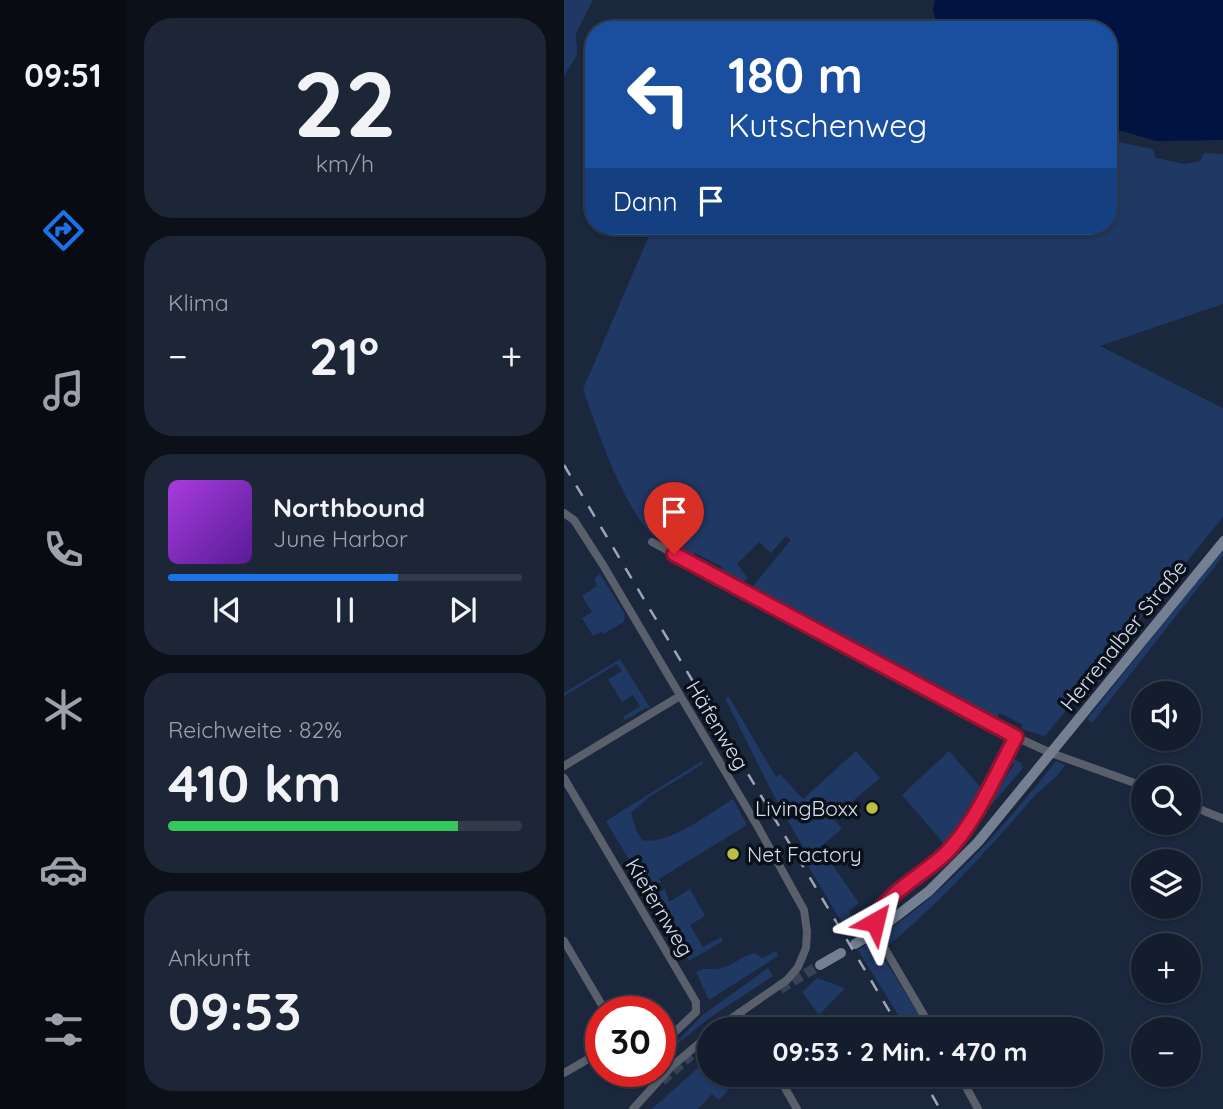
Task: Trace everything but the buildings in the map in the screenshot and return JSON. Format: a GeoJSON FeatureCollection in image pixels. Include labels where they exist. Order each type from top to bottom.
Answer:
{"type":"FeatureCollection","features":[{"type":"Feature","properties":{"kind":"main road","name":"Herrenalber Straße"},"geometry":{"type":"LineString","coordinates":[[855,944],[876,933],[953,867],[1052,753],[1224,541]]}},
{"type":"Feature","properties":{"kind":"main road"},"geometry":{"type":"LineString","coordinates":[[820,965],[841,953]]}},
{"type":"Feature","properties":{"kind":"street","name":"Häfenweg"},"geometry":{"type":"LineString","coordinates":[[564,513],[574,520],[581,531],[801,903],[807,932],[806,948],[797,967],[787,981],[739,1013]]}},
{"type":"Feature","properties":{"kind":"street"},"geometry":{"type":"LineString","coordinates":[[652,542],[1016,737],[1131,782]]}},
{"type":"Feature","properties":{"kind":"street"},"geometry":{"type":"LineString","coordinates":[[564,766],[680,696]]}},
{"type":"Feature","properties":{"kind":"street"},"geometry":{"type":"LineString","coordinates":[[925,1017],[876,933],[877,914],[884,904],[947,852],[961,835],[1016,737]]}},
{"type":"Feature","properties":{"kind":"street","name":"Kiefernweg"},"geometry":{"type":"LineString","coordinates":[[564,778],[696,1002],[696,1012],[676,1031]]}},
{"type":"Feature","properties":{"kind":"street"},"geometry":{"type":"LineString","coordinates":[[1201,810],[1224,819]]}},
{"type":"Feature","properties":{"kind":"street"},"geometry":{"type":"LineString","coordinates":[[564,941],[597,996]]}},
{"type":"Feature","properties":{"kind":"street"},"geometry":{"type":"LineString","coordinates":[[733,1017],[739,1013],[742,1017]]}},
{"type":"Feature","properties":{"kind":"street"},"geometry":{"type":"LineString","coordinates":[[676,1058],[697,1043]]}},
{"type":"Feature","properties":{"kind":"street"},"geometry":{"type":"LineString","coordinates":[[564,1073],[585,1061]]}},
{"type":"Feature","properties":{"kind":"street"},"geometry":{"type":"LineString","coordinates":[[633,1109],[644,1087]]}},
{"type":"Feature","properties":{"kind":"street"},"geometry":{"type":"LineString","coordinates":[[784,1087],[797,1109]]}},
{"type":"Feature","properties":{"kind":"street"},"geometry":{"type":"LineString","coordinates":[[966,1087],[979,1109]]}},
{"type":"Feature","properties":{"kind":"shaded area"},"geometry":{"type":"Polygon","coordinates":[[[564,0],[593,0],[576,33],[577,55],[564,76],[564,0]]]}},
{"type":"Feature","properties":{"kind":"shaded area"},"geometry":{"type":"Polygon","coordinates":[[[935,0],[1223,0],[1223,140],[1156,141],[1117,130],[1117,21],[936,21],[933,11],[935,0]]]}},
{"type":"Feature","properties":{"kind":"shaded area"},"geometry":{"type":"Polygon","coordinates":[[[1117,142],[1153,149],[1156,158],[1185,164],[1200,161],[1204,153],[1223,154],[1223,304],[1100,346],[1223,408],[1223,517],[1045,736],[1021,729],[1023,725],[1000,713],[996,720],[756,593],[753,586],[791,540],[786,536],[771,553],[759,542],[737,564],[748,578],[741,584],[720,573],[722,567],[695,553],[692,558],[677,551],[680,546],[666,537],[662,543],[636,515],[625,494],[583,389],[649,235],[1117,235],[1117,142]]]}},
{"type":"Feature","properties":{"kind":"shaded area"},"geometry":{"type":"Polygon","coordinates":[[[1223,548],[1223,556],[1092,723],[1087,719],[1223,548]]]}},
{"type":"Feature","properties":{"kind":"shaded area"},"geometry":{"type":"Polygon","coordinates":[[[600,574],[625,614],[624,622],[603,634],[601,632],[593,636],[582,618],[592,612],[582,596],[597,586],[594,579],[600,574]]]}},
{"type":"Feature","properties":{"kind":"shaded area"},"geometry":{"type":"Polygon","coordinates":[[[620,659],[651,709],[646,708],[625,720],[623,717],[640,706],[633,695],[622,702],[608,679],[622,671],[617,664],[564,696],[564,693],[620,659]]]}},
{"type":"Feature","properties":{"kind":"shaded area"},"geometry":{"type":"Polygon","coordinates":[[[729,697],[776,777],[780,774],[803,799],[856,751],[880,778],[833,818],[842,829],[820,847],[859,903],[849,911],[858,929],[849,935],[802,855],[804,849],[725,698],[729,697]]]}},
{"type":"Feature","properties":{"kind":"shaded area"},"geometry":{"type":"Polygon","coordinates":[[[949,751],[981,788],[945,845],[902,795],[949,751]]]}},
{"type":"Feature","properties":{"kind":"shaded area"},"geometry":{"type":"Polygon","coordinates":[[[1010,757],[1021,763],[1023,768],[974,825],[998,777],[1004,780],[1014,764],[1008,760],[1010,757]]]}},
{"type":"Feature","properties":{"kind":"shaded area"},"geometry":{"type":"Polygon","coordinates":[[[702,761],[703,764],[649,797],[631,813],[642,840],[652,841],[676,833],[733,799],[747,825],[659,879],[661,882],[655,885],[659,892],[665,889],[669,902],[690,889],[705,916],[690,925],[703,947],[721,937],[723,941],[689,961],[606,821],[702,761]]]}},
{"type":"Feature","properties":{"kind":"shaded area"},"geometry":{"type":"Polygon","coordinates":[[[1056,761],[1065,765],[1058,775],[1035,795],[945,894],[888,946],[882,934],[907,917],[953,877],[1056,761]]]}},
{"type":"Feature","properties":{"kind":"shaded area"},"geometry":{"type":"Polygon","coordinates":[[[867,944],[873,952],[878,949],[920,1016],[900,1017],[858,950],[867,944]]]}},
{"type":"Feature","properties":{"kind":"shaded area"},"geometry":{"type":"Polygon","coordinates":[[[776,951],[778,956],[709,1000],[696,972],[723,968],[755,953],[762,958],[776,951]]]}},
{"type":"Feature","properties":{"kind":"shaded area"},"geometry":{"type":"Polygon","coordinates":[[[768,968],[773,976],[711,1017],[701,1017],[768,968]]]}},
{"type":"Feature","properties":{"kind":"shaded area"},"geometry":{"type":"Polygon","coordinates":[[[817,978],[845,988],[819,1015],[802,992],[817,978]]]}},
{"type":"Feature","properties":{"kind":"shaded area"},"geometry":{"type":"Polygon","coordinates":[[[697,1021],[697,1028],[676,1045],[697,1021]]]}},
{"type":"Feature","properties":{"kind":"shaded area"},"geometry":{"type":"Polygon","coordinates":[[[697,1069],[697,1087],[730,1087],[719,1100],[712,1094],[698,1109],[652,1109],[697,1069]]]}},
{"type":"Feature","properties":{"kind":"tunnel"},"geometry":{"type":"LineString","coordinates":[[780,989],[820,965]]}},
{"type":"Feature","properties":{"kind":"tunnel"},"geometry":{"type":"LineString","coordinates":[[676,1068],[691,1055]]}},
{"type":"Feature","properties":{"kind":"railway"},"geometry":{"type":"LineString","coordinates":[[564,465],[893,1017]]}},
{"type":"Feature","properties":{"kind":"railway"},"geometry":{"type":"LineString","coordinates":[[927,1087],[940,1109]]}},
{"type":"Feature","properties":{"kind":"place","name":"LivingBoxx"},"geometry":{"type":"Point","coordinates":[872,808]}},
{"type":"Feature","properties":{"kind":"place","name":"Net Factory"},"geometry":{"type":"Point","coordinates":[733,854]}},
{"type":"Feature","properties":{"kind":"route"},"geometry":{"type":"LineString","coordinates":[[674,554],[1016,737],[961,835],[947,852],[884,904],[875,922]]}}]}
